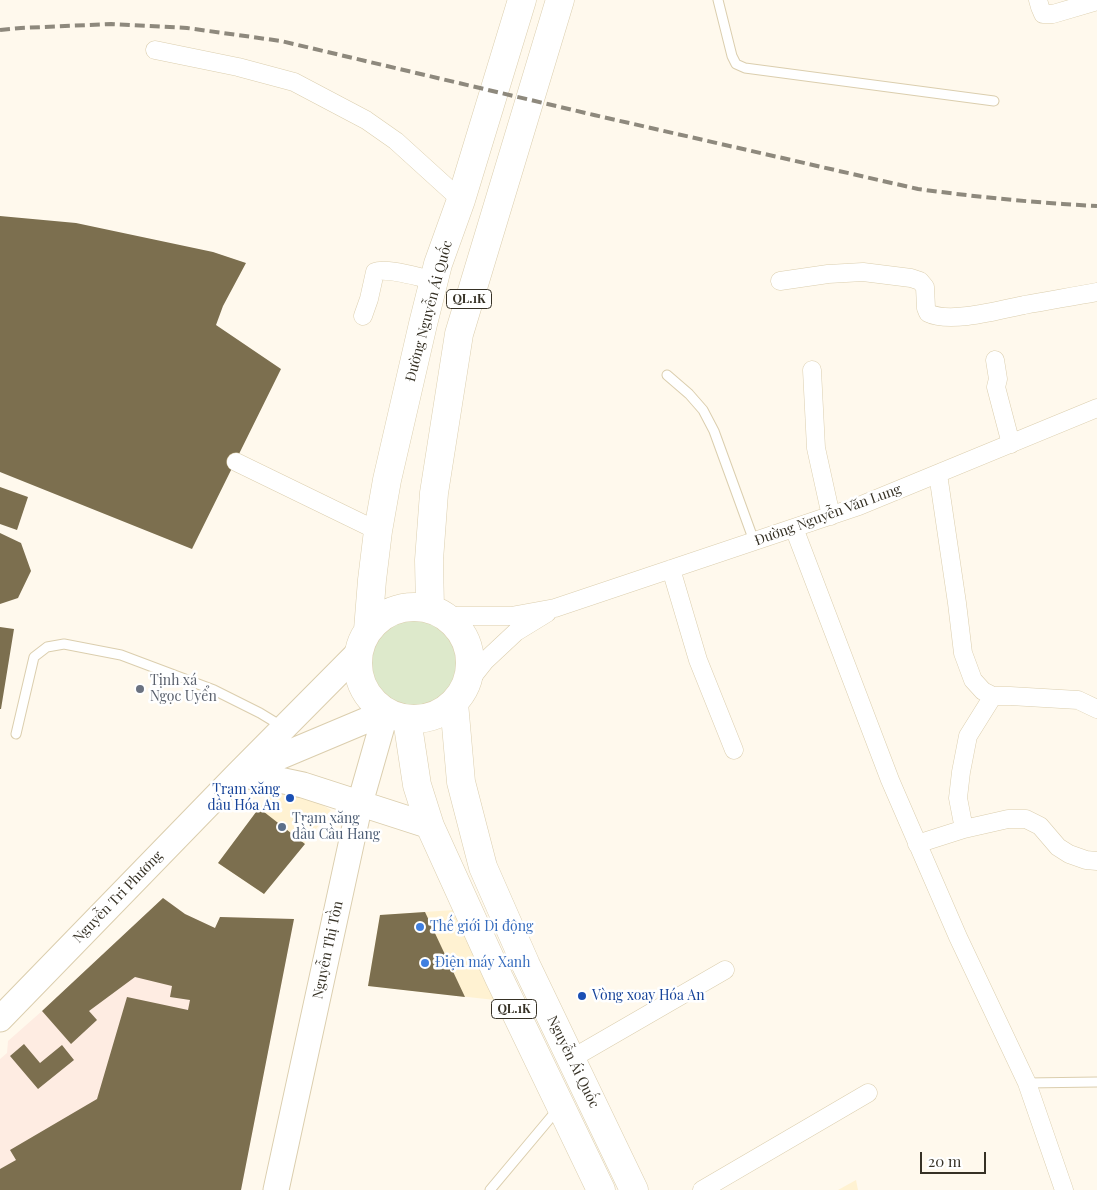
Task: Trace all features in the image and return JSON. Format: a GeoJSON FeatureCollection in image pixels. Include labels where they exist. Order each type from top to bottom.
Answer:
{"type":"FeatureCollection","features":[{"type":"Feature","properties":{"kind":"main road","name":"Đường Nguyễn Ái Quốc"},"geometry":{"type":"LineString","coordinates":[[363,642],[378,531],[388,480],[434,280],[461,200],[522,0]]}},
{"type":"Feature","properties":{"kind":"main road","name":"QL.1K"},"geometry":{"type":"LineString","coordinates":[[438,612],[429,560],[433,502],[459,334],[560,0]]}},
{"type":"Feature","properties":{"kind":"main road"},"geometry":{"type":"LineString","coordinates":[[416,607],[438,612],[460,629],[469,647],[471,666],[460,694],[441,713],[433,716],[425,718],[397,716],[369,697],[359,677],[363,642],[378,620],[390,612],[416,607]]}},
{"type":"Feature","properties":{"kind":"main road","name":"Nguyễn Ái Quốc"},"geometry":{"type":"LineString","coordinates":[[460,694],[461,782],[483,867],[526,965],[634,1190]]}},
{"type":"Feature","properties":{"kind":"main road","name":"QL.1K"},"geometry":{"type":"LineString","coordinates":[[397,716],[430,826],[499,978],[561,1106],[595,1184]]}},
{"type":"Feature","properties":{"kind":"street"},"geometry":{"type":"LineString","coordinates":[[1038,0],[1043,14],[1052,14],[1097,1]]}},
{"type":"Feature","properties":{"kind":"street"},"geometry":{"type":"LineString","coordinates":[[155,50],[238,67],[294,82],[366,120],[396,141],[461,200]]}},
{"type":"Feature","properties":{"kind":"street"},"geometry":{"type":"LineString","coordinates":[[363,316],[375,272],[379,270],[434,280]]}},
{"type":"Feature","properties":{"kind":"street"},"geometry":{"type":"LineString","coordinates":[[780,282],[828,274],[863,272],[911,278],[920,281],[925,286],[928,313],[933,316],[943,317],[967,316],[1097,292]]}},
{"type":"Feature","properties":{"kind":"street"},"geometry":{"type":"LineString","coordinates":[[995,360],[998,379],[996,387],[1011,444]]}},
{"type":"Feature","properties":{"kind":"street"},"geometry":{"type":"LineString","coordinates":[[812,370],[816,448],[831,516]]}},
{"type":"Feature","properties":{"kind":"street","name":"Đường Nguyễn Văn Lung"},"geometry":{"type":"LineString","coordinates":[[438,612],[511,616],[555,608],[859,506],[1097,408]]}},
{"type":"Feature","properties":{"kind":"street"},"geometry":{"type":"LineString","coordinates":[[236,462],[378,531]]}},
{"type":"Feature","properties":{"kind":"street"},"geometry":{"type":"LineString","coordinates":[[938,474],[963,653],[973,680],[983,691],[993,696],[1078,700],[1097,709]]}},
{"type":"Feature","properties":{"kind":"street"},"geometry":{"type":"LineString","coordinates":[[794,528],[890,780],[958,937],[1026,1082],[1064,1190]]}},
{"type":"Feature","properties":{"kind":"street"},"geometry":{"type":"LineString","coordinates":[[671,569],[698,660],[734,750]]}},
{"type":"Feature","properties":{"kind":"street","name":"Đường Nguyễn Văn Lung"},"geometry":{"type":"LineString","coordinates":[[460,694],[485,661],[516,632],[555,608]]}},
{"type":"Feature","properties":{"kind":"street","name":"Nguyễn Tri Phương"},"geometry":{"type":"LineString","coordinates":[[0,1019],[284,727],[363,642]]}},
{"type":"Feature","properties":{"kind":"street"},"geometry":{"type":"LineString","coordinates":[[964,829],[958,798],[968,736],[993,696]]}},
{"type":"Feature","properties":{"kind":"street","name":"Nguyễn Tri Phương"},"geometry":{"type":"LineString","coordinates":[[237,775],[397,716]]}},
{"type":"Feature","properties":{"kind":"street","name":"Nguyễn Thị Tồn"},"geometry":{"type":"LineString","coordinates":[[276,1190],[360,803],[397,716]]}},
{"type":"Feature","properties":{"kind":"street"},"geometry":{"type":"LineString","coordinates":[[237,775],[270,778],[303,785],[430,826]]}},
{"type":"Feature","properties":{"kind":"street"},"geometry":{"type":"LineString","coordinates":[[917,844],[964,829],[1008,819],[1026,819],[1040,826],[1058,847],[1068,854],[1086,860],[1097,861]]}},
{"type":"Feature","properties":{"kind":"street"},"geometry":{"type":"LineString","coordinates":[[572,1059],[726,970]]}},
{"type":"Feature","properties":{"kind":"street"},"geometry":{"type":"LineString","coordinates":[[702,1190],[868,1093]]}},
{"type":"Feature","properties":{"kind":"lane"},"geometry":{"type":"LineString","coordinates":[[718,0],[732,56],[736,64],[745,68],[994,101]]}},
{"type":"Feature","properties":{"kind":"lane"},"geometry":{"type":"LineString","coordinates":[[667,375],[689,394],[703,410],[714,431],[754,542]]}},
{"type":"Feature","properties":{"kind":"lane"},"geometry":{"type":"LineString","coordinates":[[16,734],[34,657],[47,647],[64,644],[121,655],[214,690],[284,727]]}},
{"type":"Feature","properties":{"kind":"lane"},"geometry":{"type":"LineString","coordinates":[[1026,1082],[1097,1082]]}},
{"type":"Feature","properties":{"kind":"lane"},"geometry":{"type":"LineString","coordinates":[[490,1190],[561,1106]]}},
{"type":"Feature","properties":{"kind":"shaded area","name":"Trạm xăng dầu Cầu Hang"},"geometry":{"type":"Polygon","coordinates":[[[274,789],[314,800],[331,810],[264,894],[218,863],[274,789]]]}},
{"type":"Feature","properties":{"kind":"shaded area"},"geometry":{"type":"Polygon","coordinates":[[[163,898],[185,914],[215,928],[220,917],[294,919],[241,1190],[0,1190],[0,1059],[7,1053],[8,1041],[163,898]]]}},
{"type":"Feature","properties":{"kind":"shaded area","name":"Điện máy Xanh"},"geometry":{"type":"Polygon","coordinates":[[[454,910],[495,1000],[368,986],[380,915],[454,910]]]}},
{"type":"Feature","properties":{"kind":"shaded area"},"geometry":{"type":"Polygon","coordinates":[[[856,1180],[858,1190],[838,1190],[856,1180]]]}},
{"type":"Feature","properties":{"kind":"green space"},"geometry":{"type":"Polygon","coordinates":[[[406,620],[422,620],[431,623],[445,632],[454,646],[457,663],[454,680],[445,694],[431,703],[422,706],[406,706],[390,699],[378,687],[371,671],[371,655],[378,639],[390,627],[406,620]]]}},
{"type":"Feature","properties":{"kind":"building"},"geometry":{"type":"Polygon","coordinates":[[[0,216],[76,223],[213,252],[246,263],[223,306],[216,325],[281,369],[192,549],[0,472],[0,216]]]}},
{"type":"Feature","properties":{"kind":"building"},"geometry":{"type":"Polygon","coordinates":[[[0,487],[28,497],[17,530],[0,524],[0,487]]]}},
{"type":"Feature","properties":{"kind":"building"},"geometry":{"type":"Polygon","coordinates":[[[0,533],[21,543],[31,571],[18,598],[0,604],[0,533]]]}},
{"type":"Feature","properties":{"kind":"building"},"geometry":{"type":"Polygon","coordinates":[[[0,627],[14,629],[1,709],[0,709],[0,627]]]}},
{"type":"Feature","properties":{"kind":"building","name":"Trạm xăng dầu Cầu Hang"},"geometry":{"type":"Polygon","coordinates":[[[259,808],[305,844],[264,894],[218,863],[259,808]]]}},
{"type":"Feature","properties":{"kind":"building"},"geometry":{"type":"Polygon","coordinates":[[[163,898],[185,914],[215,928],[220,917],[294,919],[241,1190],[0,1190],[0,1169],[16,1160],[10,1150],[97,1099],[127,997],[188,1010],[190,1000],[170,997],[172,986],[135,977],[89,1011],[97,1020],[71,1044],[42,1011],[163,898]]]}},
{"type":"Feature","properties":{"kind":"building","name":"Điện máy Xanh"},"geometry":{"type":"Polygon","coordinates":[[[425,912],[465,997],[368,986],[380,915],[425,912]]]}},
{"type":"Feature","properties":{"kind":"building"},"geometry":{"type":"Polygon","coordinates":[[[24,1044],[40,1063],[62,1045],[74,1060],[38,1089],[10,1056],[24,1044]]]}},
{"type":"Feature","properties":{"kind":"railway"},"geometry":{"type":"LineString","coordinates":[[0,30],[111,24],[187,28],[281,41],[918,189],[962,195],[1097,206]]}},
{"type":"Feature","properties":{"kind":"place","name":"Tịnh xá Ngọc Uyển"},"geometry":{"type":"Point","coordinates":[140,689]}},
{"type":"Feature","properties":{"kind":"place","name":"Trạm xăng dầu Hóa An"},"geometry":{"type":"Point","coordinates":[290,798]}},
{"type":"Feature","properties":{"kind":"place","name":"Trạm xăng dầu Cầu Hang"},"geometry":{"type":"Point","coordinates":[282,827]}},
{"type":"Feature","properties":{"kind":"place","name":"Thế giới Di động"},"geometry":{"type":"Point","coordinates":[420,927]}},
{"type":"Feature","properties":{"kind":"place","name":"Điện máy Xanh"},"geometry":{"type":"Point","coordinates":[425,963]}},
{"type":"Feature","properties":{"kind":"place","name":"Vòng xoay Hóa An"},"geometry":{"type":"Point","coordinates":[582,996]}}]}
